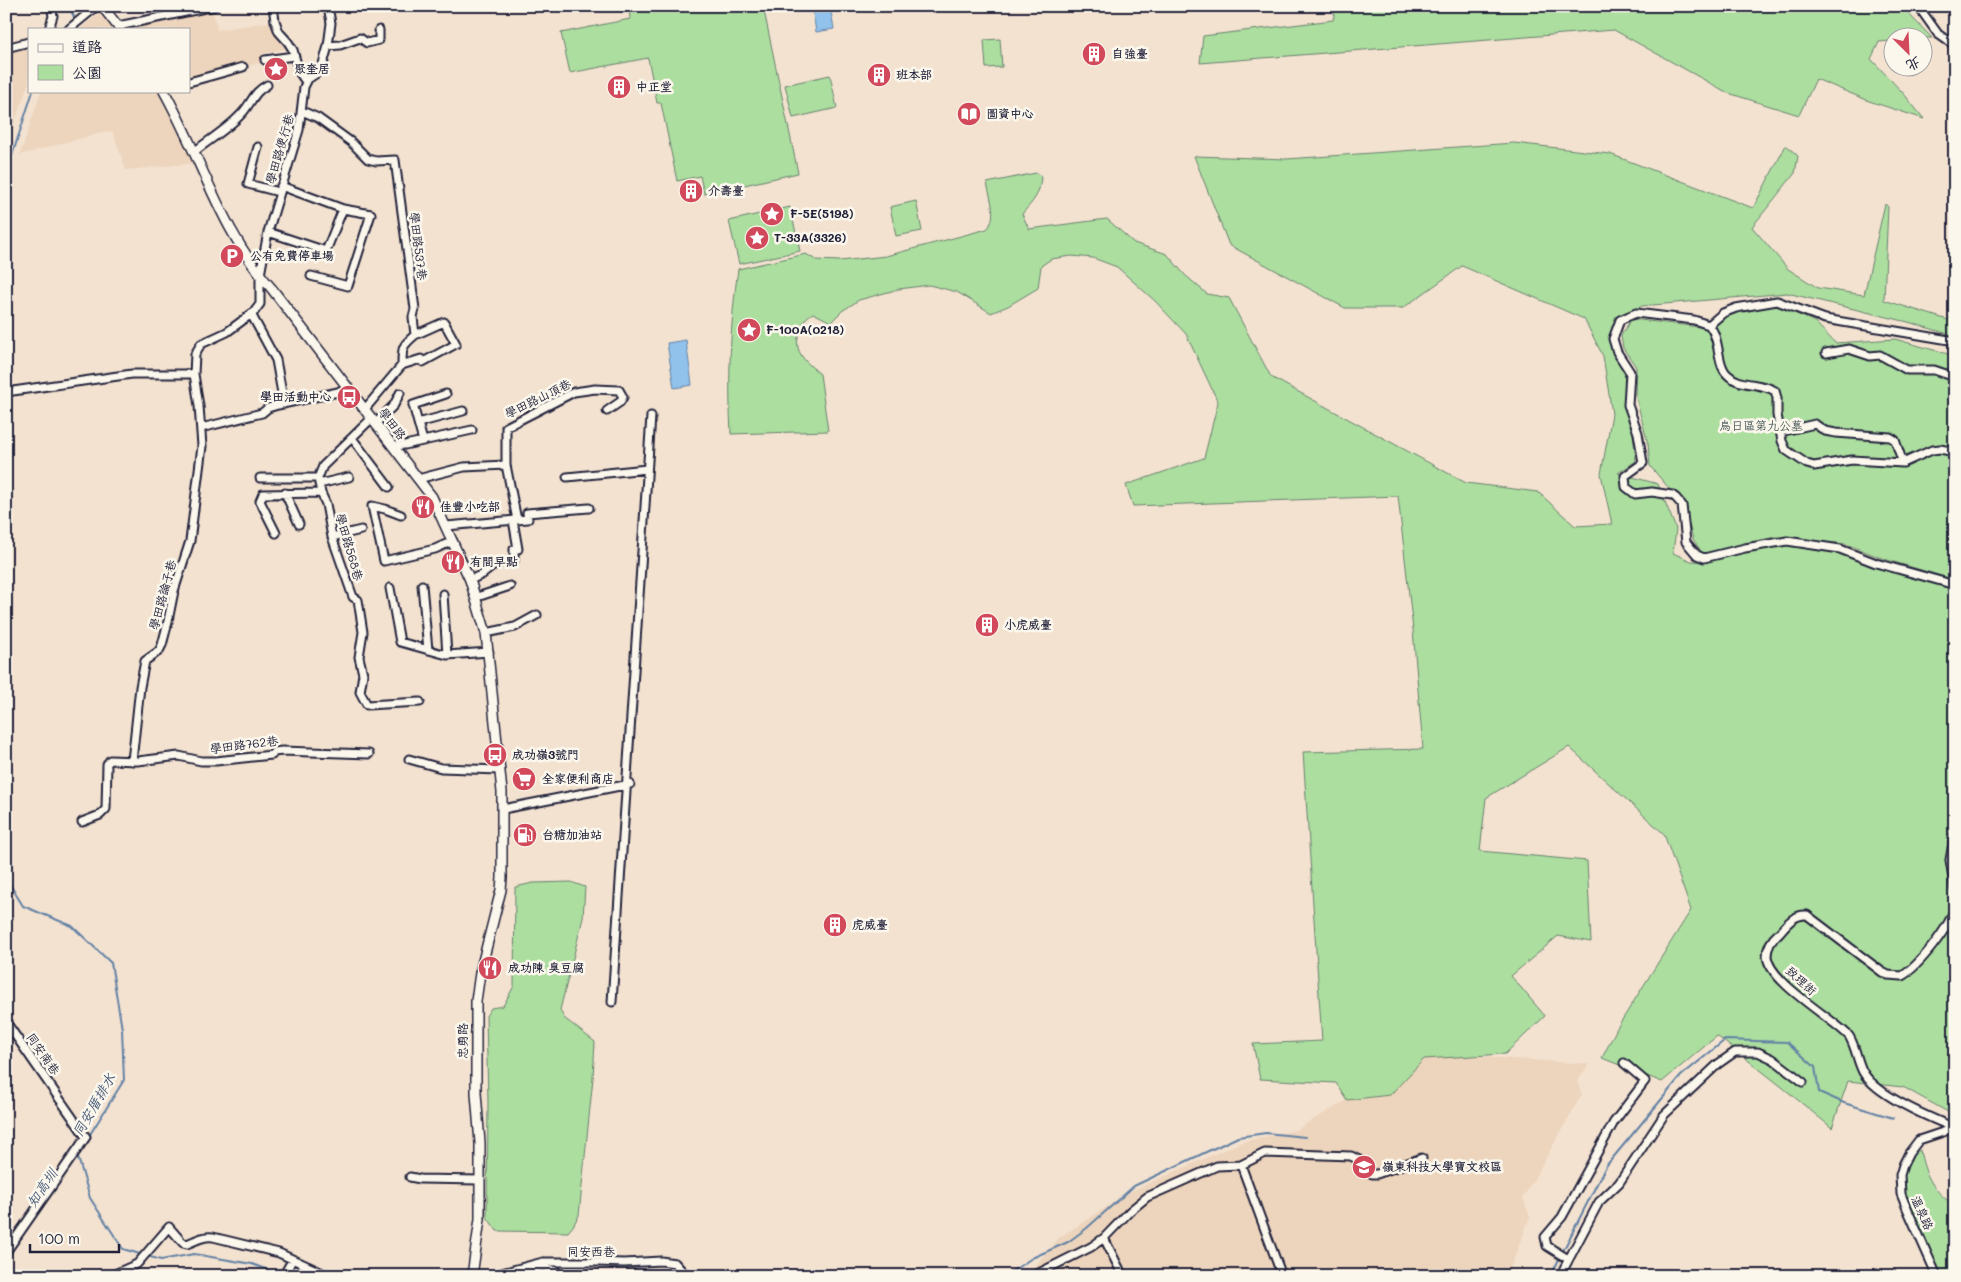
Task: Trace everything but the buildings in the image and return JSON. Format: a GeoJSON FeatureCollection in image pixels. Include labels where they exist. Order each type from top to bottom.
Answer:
{"type":"FeatureCollection","features":[{"type":"Feature","properties":{"kind":"main road"},"geometry":{"type":"LineString","coordinates":[[102,6],[119,27]]}},
{"type":"Feature","properties":{"kind":"main road","name":"學田路"},"geometry":{"type":"LineString","coordinates":[[165,92],[180,120],[222,214],[241,248],[432,497],[446,526],[477,597],[486,633],[503,809]]}},
{"type":"Feature","properties":{"kind":"main road","name":"忠勇路"},"geometry":{"type":"LineString","coordinates":[[472,1276],[480,1219],[480,1143],[476,1093],[476,1001],[480,973],[501,890],[503,809]]}},
{"type":"Feature","properties":{"kind":"street"},"geometry":{"type":"LineString","coordinates":[[49,28],[53,16],[51,6]]}},
{"type":"Feature","properties":{"kind":"street"},"geometry":{"type":"LineString","coordinates":[[70,28],[97,6]]}},
{"type":"Feature","properties":{"kind":"street"},"geometry":{"type":"LineString","coordinates":[[119,27],[215,6]]}},
{"type":"Feature","properties":{"kind":"street"},"geometry":{"type":"LineString","coordinates":[[273,6],[279,32],[288,42],[299,72],[306,82],[317,73],[323,64],[331,23],[328,6]]}},
{"type":"Feature","properties":{"kind":"street"},"geometry":{"type":"LineString","coordinates":[[1918,6],[1938,34],[1955,46]]}},
{"type":"Feature","properties":{"kind":"street"},"geometry":{"type":"LineString","coordinates":[[328,46],[340,46],[360,38],[367,43],[379,40],[379,30]]}},
{"type":"Feature","properties":{"kind":"street"},"geometry":{"type":"LineString","coordinates":[[6,48],[28,42]]}},
{"type":"Feature","properties":{"kind":"street"},"geometry":{"type":"LineString","coordinates":[[265,60],[294,56]]}},
{"type":"Feature","properties":{"kind":"street"},"geometry":{"type":"LineString","coordinates":[[190,82],[243,68]]}},
{"type":"Feature","properties":{"kind":"street","name":"學田路便行巷"},"geometry":{"type":"LineString","coordinates":[[260,275],[268,232],[299,130],[306,82]]}},
{"type":"Feature","properties":{"kind":"street"},"geometry":{"type":"LineString","coordinates":[[194,152],[233,122],[244,112],[258,90],[268,85]]}},
{"type":"Feature","properties":{"kind":"street","name":"學田路537巷"},"geometry":{"type":"LineString","coordinates":[[302,111],[318,118],[351,142],[368,159],[376,161],[395,160],[415,310],[413,317],[416,335]]}},
{"type":"Feature","properties":{"kind":"street"},"geometry":{"type":"LineString","coordinates":[[258,148],[248,184],[280,189],[370,214],[348,286],[311,276]]}},
{"type":"Feature","properties":{"kind":"street"},"geometry":{"type":"LineString","coordinates":[[268,232],[326,251],[344,208]]}},
{"type":"Feature","properties":{"kind":"street"},"geometry":{"type":"LineString","coordinates":[[260,275],[260,304],[251,314],[276,360],[284,404]]}},
{"type":"Feature","properties":{"kind":"street"},"geometry":{"type":"LineString","coordinates":[[1709,325],[1723,313],[1736,308],[1777,301],[1825,319],[1955,341]]}},
{"type":"Feature","properties":{"kind":"street"},"geometry":{"type":"LineString","coordinates":[[1955,452],[1940,449],[1932,450],[1903,463],[1852,460],[1814,466],[1807,464],[1786,450],[1780,432],[1776,391],[1769,387],[1734,380],[1728,375],[1723,370],[1716,338],[1709,325],[1694,320],[1636,313],[1620,320],[1613,339],[1617,352],[1630,372],[1628,405],[1638,433],[1643,458],[1643,463],[1625,476],[1626,487],[1635,494],[1652,492],[1672,494],[1682,505],[1686,542],[1697,555],[1704,558],[1745,548],[1787,541],[1840,549],[1876,563],[1955,585]]}},
{"type":"Feature","properties":{"kind":"street","name":"學田路論子巷"},"geometry":{"type":"LineString","coordinates":[[132,760],[140,687],[146,661],[159,651],[162,645],[168,626],[174,590],[190,542],[202,446],[194,374],[195,354],[201,344],[227,332],[251,314]]}},
{"type":"Feature","properties":{"kind":"street"},"geometry":{"type":"LineString","coordinates":[[365,409],[402,365],[421,359],[423,362],[456,344],[444,322],[416,335],[404,344],[402,365]]}},
{"type":"Feature","properties":{"kind":"street"},"geometry":{"type":"LineString","coordinates":[[1826,353],[1849,350],[1870,356],[1880,355],[1907,370],[1934,370],[1955,377]]}},
{"type":"Feature","properties":{"kind":"street"},"geometry":{"type":"LineString","coordinates":[[6,392],[132,374],[194,374]]}},
{"type":"Feature","properties":{"kind":"street"},"geometry":{"type":"LineString","coordinates":[[200,428],[262,413],[268,408],[338,392],[348,386]]}},
{"type":"Feature","properties":{"kind":"street","name":"學田路山頂巷"},"geometry":{"type":"LineString","coordinates":[[470,580],[483,574],[497,563],[514,561],[514,549],[518,549],[506,465],[505,429],[578,390],[619,390],[622,392],[623,397],[620,402],[607,410]]}},
{"type":"Feature","properties":{"kind":"street"},"geometry":{"type":"LineString","coordinates":[[318,481],[323,466],[352,438],[394,405],[400,393]]}},
{"type":"Feature","properties":{"kind":"street"},"geometry":{"type":"LineString","coordinates":[[423,441],[413,405],[446,394]]}},
{"type":"Feature","properties":{"kind":"street"},"geometry":{"type":"LineString","coordinates":[[418,423],[463,411]]}},
{"type":"Feature","properties":{"kind":"street"},"geometry":{"type":"LineString","coordinates":[[612,1002],[629,785],[651,416]]}},
{"type":"Feature","properties":{"kind":"street"},"geometry":{"type":"LineString","coordinates":[[1780,432],[1815,424],[1825,431],[1836,433],[1890,437],[1895,440],[1903,463]]}},
{"type":"Feature","properties":{"kind":"street"},"geometry":{"type":"LineString","coordinates":[[393,446],[472,430]]}},
{"type":"Feature","properties":{"kind":"street"},"geometry":{"type":"LineString","coordinates":[[352,438],[389,487]]}},
{"type":"Feature","properties":{"kind":"street"},"geometry":{"type":"LineString","coordinates":[[418,479],[464,467],[506,465]]}},
{"type":"Feature","properties":{"kind":"street"},"geometry":{"type":"LineString","coordinates":[[567,477],[647,469]]}},
{"type":"Feature","properties":{"kind":"street"},"geometry":{"type":"LineString","coordinates":[[260,478],[318,481],[350,477]]}},
{"type":"Feature","properties":{"kind":"street","name":"學田路568巷"},"geometry":{"type":"LineString","coordinates":[[318,481],[326,504],[332,537],[353,597],[358,600],[363,632],[359,657],[363,674],[360,692],[364,702],[367,705],[420,702]]}},
{"type":"Feature","properties":{"kind":"street"},"geometry":{"type":"LineString","coordinates":[[276,533],[260,501],[263,494],[321,493]]}},
{"type":"Feature","properties":{"kind":"street"},"geometry":{"type":"LineString","coordinates":[[285,494],[299,524]]}},
{"type":"Feature","properties":{"kind":"street"},"geometry":{"type":"LineString","coordinates":[[401,515],[385,508],[372,506],[384,561],[434,549],[453,541]]}},
{"type":"Feature","properties":{"kind":"street"},"geometry":{"type":"LineString","coordinates":[[446,526],[528,518],[527,513],[589,508]]}},
{"type":"Feature","properties":{"kind":"street"},"geometry":{"type":"LineString","coordinates":[[332,537],[362,530]]}},
{"type":"Feature","properties":{"kind":"street"},"geometry":{"type":"LineString","coordinates":[[422,585],[428,650]]}},
{"type":"Feature","properties":{"kind":"street"},"geometry":{"type":"LineString","coordinates":[[477,597],[510,586]]}},
{"type":"Feature","properties":{"kind":"street"},"geometry":{"type":"LineString","coordinates":[[390,588],[400,642],[446,655],[489,652]]}},
{"type":"Feature","properties":{"kind":"street"},"geometry":{"type":"LineString","coordinates":[[443,594],[446,655]]}},
{"type":"Feature","properties":{"kind":"street"},"geometry":{"type":"LineString","coordinates":[[486,633],[515,626],[537,615]]}},
{"type":"Feature","properties":{"kind":"street","name":"學田路762巷"},"geometry":{"type":"LineString","coordinates":[[82,822],[100,815],[106,809],[107,764],[110,760],[157,760],[179,756],[201,761],[216,761],[272,755],[274,752],[282,751],[369,754]]}},
{"type":"Feature","properties":{"kind":"street"},"geometry":{"type":"LineString","coordinates":[[409,759],[442,768],[500,770]]}},
{"type":"Feature","properties":{"kind":"street"},"geometry":{"type":"LineString","coordinates":[[503,809],[629,785]]}},
{"type":"Feature","properties":{"kind":"street"},"geometry":{"type":"LineString","coordinates":[[1955,832],[1950,860],[1955,889]]}},
{"type":"Feature","properties":{"kind":"street","name":"致理街"},"geometry":{"type":"LineString","coordinates":[[1955,906],[1945,930],[1914,966],[1902,976],[1888,976],[1807,915],[1800,915],[1787,923],[1767,949],[1767,958],[1770,966],[1786,984],[1849,1036],[1854,1043],[1863,1072],[1869,1080],[1877,1087],[1920,1113],[1955,1128]]}},
{"type":"Feature","properties":{"kind":"street","name":"同安南巷"},"geometry":{"type":"LineString","coordinates":[[6,1022],[86,1137],[6,1252]]}},
{"type":"Feature","properties":{"kind":"street"},"geometry":{"type":"LineString","coordinates":[[1560,1276],[1599,1202],[1619,1182],[1664,1115],[1718,1064],[1735,1052],[1758,1052],[1773,1059],[1803,1082]]}},
{"type":"Feature","properties":{"kind":"street"},"geometry":{"type":"LineString","coordinates":[[1568,1259],[1547,1246],[1545,1237],[1562,1217],[1614,1122],[1645,1081],[1624,1063]]}},
{"type":"Feature","properties":{"kind":"street","name":"溫泉路"},"geometry":{"type":"LineString","coordinates":[[1937,1276],[1901,1194],[1900,1175],[1905,1159],[1919,1140],[1955,1128]]}},
{"type":"Feature","properties":{"kind":"street"},"geometry":{"type":"LineString","coordinates":[[1033,1276],[1091,1247],[1104,1238],[1130,1211],[1148,1197],[1217,1166],[1241,1165],[1265,1153],[1351,1156],[1359,1160],[1372,1174],[1377,1174],[1422,1158]]}},
{"type":"Feature","properties":{"kind":"street"},"geometry":{"type":"LineString","coordinates":[[1241,1165],[1282,1276]]}},
{"type":"Feature","properties":{"kind":"street"},"geometry":{"type":"LineString","coordinates":[[410,1177],[420,1179],[480,1180]]}},
{"type":"Feature","properties":{"kind":"street"},"geometry":{"type":"LineString","coordinates":[[110,1276],[137,1264],[169,1227],[187,1244],[207,1236],[245,1244],[279,1253],[329,1276]]}},
{"type":"Feature","properties":{"kind":"street"},"geometry":{"type":"LineString","coordinates":[[1104,1238],[1123,1276]]}},
{"type":"Feature","properties":{"kind":"street","name":"同安西巷"},"geometry":{"type":"LineString","coordinates":[[490,1276],[543,1262],[624,1263],[661,1261],[675,1263],[689,1276]]}},
{"type":"Feature","properties":{"kind":"street"},"geometry":{"type":"LineString","coordinates":[[283,1276],[290,1264]]}},
{"type":"Feature","properties":{"kind":"street"},"geometry":{"type":"LineString","coordinates":[[515,1269],[520,1272],[542,1268],[556,1271],[555,1276]]}},
{"type":"Feature","properties":{"kind":"shaded area"},"geometry":{"type":"Polygon","coordinates":[[[101,12],[115,28],[81,28],[101,12]]]}},
{"type":"Feature","properties":{"kind":"shaded area"},"geometry":{"type":"Polygon","coordinates":[[[213,12],[217,30],[276,21],[292,47],[262,54],[263,62],[190,80],[190,28],[132,28],[136,25],[213,12]]]}},
{"type":"Feature","properties":{"kind":"shaded area"},"geometry":{"type":"Polygon","coordinates":[[[28,45],[28,85],[13,126],[6,134],[6,50],[28,45]]]}},
{"type":"Feature","properties":{"kind":"shaded area"},"geometry":{"type":"Polygon","coordinates":[[[41,92],[161,92],[195,163],[126,170],[113,132],[107,131],[20,155],[41,92]]]}},
{"type":"Feature","properties":{"kind":"shaded area","name":"嶺東科技大學寶文校區"},"geometry":{"type":"Polygon","coordinates":[[[1427,1053],[1589,1064],[1577,1082],[1582,1094],[1523,1198],[1530,1217],[1510,1268],[1513,1276],[1026,1276],[1059,1238],[1131,1191],[1242,1142],[1296,1130],[1427,1053]]]}},
{"type":"Feature","properties":{"kind":"green space"},"geometry":{"type":"Polygon","coordinates":[[[629,6],[763,6],[798,173],[704,194],[700,176],[677,181],[661,103],[657,103],[648,58],[570,73],[561,33],[630,19],[629,6]]]}},
{"type":"Feature","properties":{"kind":"green space"},"geometry":{"type":"Polygon","coordinates":[[[1336,6],[1901,6],[1922,28],[1884,28],[1884,42],[1879,42],[1871,59],[1884,73],[1884,78],[1889,78],[1924,119],[1869,101],[1816,79],[1799,115],[1728,93],[1614,30],[1200,63],[1203,36],[1333,20],[1336,6]]]}},
{"type":"Feature","properties":{"kind":"green space"},"geometry":{"type":"Polygon","coordinates":[[[1000,39],[1002,67],[986,68],[984,40],[1000,39]]]}},
{"type":"Feature","properties":{"kind":"green space"},"geometry":{"type":"Polygon","coordinates":[[[830,75],[837,108],[793,118],[785,85],[830,75]]]}},
{"type":"Feature","properties":{"kind":"green space"},"geometry":{"type":"Polygon","coordinates":[[[1514,143],[1610,154],[1753,208],[1786,145],[1798,156],[1795,173],[1752,227],[1788,269],[1818,288],[1864,295],[1885,204],[1888,207],[1884,300],[1948,320],[1955,307],[1955,336],[1908,322],[1787,293],[1642,306],[1619,318],[1612,347],[1627,380],[1636,461],[1618,473],[1658,484],[1676,529],[1673,553],[1691,561],[1706,562],[1774,543],[1845,551],[1955,585],[1955,1116],[1903,1087],[1848,1081],[1832,1128],[1717,1036],[1662,1082],[1602,1058],[1617,1028],[1691,910],[1664,834],[1569,747],[1486,798],[1480,851],[1587,861],[1591,942],[1558,936],[1511,976],[1545,1016],[1505,1054],[1424,1059],[1390,1095],[1347,1100],[1336,1083],[1260,1079],[1253,1044],[1322,1041],[1303,752],[1423,749],[1413,630],[1398,496],[1133,506],[1126,485],[1204,458],[1218,402],[1186,334],[1155,301],[1117,267],[1093,258],[1071,256],[1051,259],[1041,266],[1038,288],[1008,306],[991,313],[957,292],[929,285],[899,289],[859,300],[842,311],[831,322],[813,313],[803,323],[798,336],[798,349],[804,359],[820,374],[828,431],[731,434],[730,352],[738,269],[806,254],[816,260],[840,261],[886,256],[987,229],[993,213],[987,183],[1036,173],[1041,176],[1038,193],[1022,214],[1029,229],[1107,219],[1134,243],[1167,254],[1185,275],[1207,294],[1229,298],[1271,377],[1466,483],[1538,492],[1575,526],[1612,524],[1601,474],[1612,414],[1603,356],[1584,319],[1462,266],[1403,308],[1345,308],[1229,245],[1194,156],[1287,159],[1514,143]]]}},
{"type":"Feature","properties":{"kind":"green space"},"geometry":{"type":"Polygon","coordinates":[[[916,201],[922,231],[896,236],[890,207],[916,201]]]}},
{"type":"Feature","properties":{"kind":"green space"},"geometry":{"type":"Polygon","coordinates":[[[790,207],[800,251],[739,264],[729,221],[790,207]]]}},
{"type":"Feature","properties":{"kind":"green space","name":"烏日區第九公墓"},"geometry":{"type":"Polygon","coordinates":[[[1779,306],[1815,322],[1835,343],[1895,339],[1955,356],[1955,580],[1884,559],[1846,544],[1775,537],[1703,554],[1693,539],[1684,506],[1650,466],[1648,444],[1635,394],[1636,367],[1623,348],[1621,336],[1631,319],[1708,328],[1729,314],[1748,307],[1779,306]]]}},
{"type":"Feature","properties":{"kind":"green space"},"geometry":{"type":"Polygon","coordinates":[[[571,882],[585,887],[583,918],[560,1010],[564,1018],[595,1042],[579,1215],[568,1232],[497,1231],[487,1217],[488,1102],[486,1016],[491,1008],[503,1006],[514,986],[515,887],[533,883],[571,882]]]}},
{"type":"Feature","properties":{"kind":"green space"},"geometry":{"type":"Polygon","coordinates":[[[1920,1150],[1924,1167],[1931,1182],[1941,1195],[1955,1205],[1955,1276],[1942,1276],[1904,1190],[1906,1168],[1911,1158],[1920,1150]]]}},
{"type":"Feature","properties":{"kind":"water"},"geometry":{"type":"Polygon","coordinates":[[[812,6],[830,6],[834,29],[816,32],[812,6]]]}},
{"type":"Feature","properties":{"kind":"water"},"geometry":{"type":"Polygon","coordinates":[[[686,340],[692,385],[674,388],[667,343],[686,340]]]}},
{"type":"Feature","properties":{"kind":"waterway","name":"同安厝排水"},"geometry":{"type":"LineString","coordinates":[[69,6],[75,19]]}},
{"type":"Feature","properties":{"kind":"waterway","name":"同安厝排水"},"geometry":{"type":"LineString","coordinates":[[64,28],[85,11]]}},
{"type":"Feature","properties":{"kind":"waterway","name":"同安厝排水"},"geometry":{"type":"LineString","coordinates":[[6,168],[10,162],[33,92]]}},
{"type":"Feature","properties":{"kind":"waterway","name":"同安厝排水"},"geometry":{"type":"LineString","coordinates":[[6,878],[23,906],[72,926],[111,963],[122,1029],[124,1080],[89,1136]]}},
{"type":"Feature","properties":{"kind":"waterway"},"geometry":{"type":"LineString","coordinates":[[1562,1253],[1606,1166],[1681,1076],[1725,1040],[1787,1042],[1815,1067],[1819,1092],[1844,1103],[1893,1118]]}},
{"type":"Feature","properties":{"kind":"waterway"},"geometry":{"type":"LineString","coordinates":[[1005,1276],[1032,1258],[1068,1242],[1087,1228],[1134,1186],[1238,1137],[1266,1133],[1305,1137]]}},
{"type":"Feature","properties":{"kind":"waterway","name":"同安厝排水"},"geometry":{"type":"LineString","coordinates":[[77,1154],[90,1198],[123,1249],[143,1255]]}},
{"type":"Feature","properties":{"kind":"waterway","name":"同安厝排水"},"geometry":{"type":"LineString","coordinates":[[147,1256],[161,1260],[194,1254],[252,1264],[281,1275]]}},
{"type":"Feature","properties":{"kind":"waterway"},"geometry":{"type":"LineString","coordinates":[[1551,1276],[1560,1257]]}},
{"type":"Feature","properties":{"kind":"waterway"},"geometry":{"type":"LineString","coordinates":[[183,1271],[185,1276]]}},
{"type":"Feature","properties":{"kind":"place","name":"自強臺"},"geometry":{"type":"Point","coordinates":[1094,54]}},
{"type":"Feature","properties":{"kind":"place","name":"聚奎居"},"geometry":{"type":"Point","coordinates":[276,69]}},
{"type":"Feature","properties":{"kind":"place","name":"班本部"},"geometry":{"type":"Point","coordinates":[879,75]}},
{"type":"Feature","properties":{"kind":"place","name":"中正堂"},"geometry":{"type":"Point","coordinates":[619,87]}},
{"type":"Feature","properties":{"kind":"place","name":"圖資中心"},"geometry":{"type":"Point","coordinates":[969,114]}},
{"type":"Feature","properties":{"kind":"place","name":"介壽臺"},"geometry":{"type":"Point","coordinates":[691,191]}},
{"type":"Feature","properties":{"kind":"place","name":"F-5E(5198)"},"geometry":{"type":"Point","coordinates":[772,214]}},
{"type":"Feature","properties":{"kind":"place","name":"T-33A(3326)"},"geometry":{"type":"Point","coordinates":[757,238]}},
{"type":"Feature","properties":{"kind":"place","name":"公有免費停車場"},"geometry":{"type":"Point","coordinates":[232,256]}},
{"type":"Feature","properties":{"kind":"place","name":"F-100A(0218)"},"geometry":{"type":"Point","coordinates":[749,330]}},
{"type":"Feature","properties":{"kind":"place","name":"學田活動中心"},"geometry":{"type":"Point","coordinates":[349,397]}},
{"type":"Feature","properties":{"kind":"place","name":"佳豐小吃部"},"geometry":{"type":"Point","coordinates":[423,507]}},
{"type":"Feature","properties":{"kind":"place","name":"有間早點"},"geometry":{"type":"Point","coordinates":[453,562]}},
{"type":"Feature","properties":{"kind":"place","name":"小虎威臺"},"geometry":{"type":"Point","coordinates":[987,625]}},
{"type":"Feature","properties":{"kind":"place","name":"成功嶺3號門"},"geometry":{"type":"Point","coordinates":[495,755]}},
{"type":"Feature","properties":{"kind":"place","name":"全家便利商店"},"geometry":{"type":"Point","coordinates":[524,779]}},
{"type":"Feature","properties":{"kind":"place","name":"台糖加油站"},"geometry":{"type":"Point","coordinates":[525,835]}},
{"type":"Feature","properties":{"kind":"place","name":"虎威臺"},"geometry":{"type":"Point","coordinates":[835,925]}},
{"type":"Feature","properties":{"kind":"place","name":"成功陳 臭豆腐"},"geometry":{"type":"Point","coordinates":[490,968]}},
{"type":"Feature","properties":{"kind":"place","name":"嶺東科技大學寶文校區"},"geometry":{"type":"Point","coordinates":[1364,1167]}},
{"type":"Feature","properties":{"kind":"water label","name":"知高圳"},"geometry":{"type":"Point","coordinates":[42,1188]}}]}
